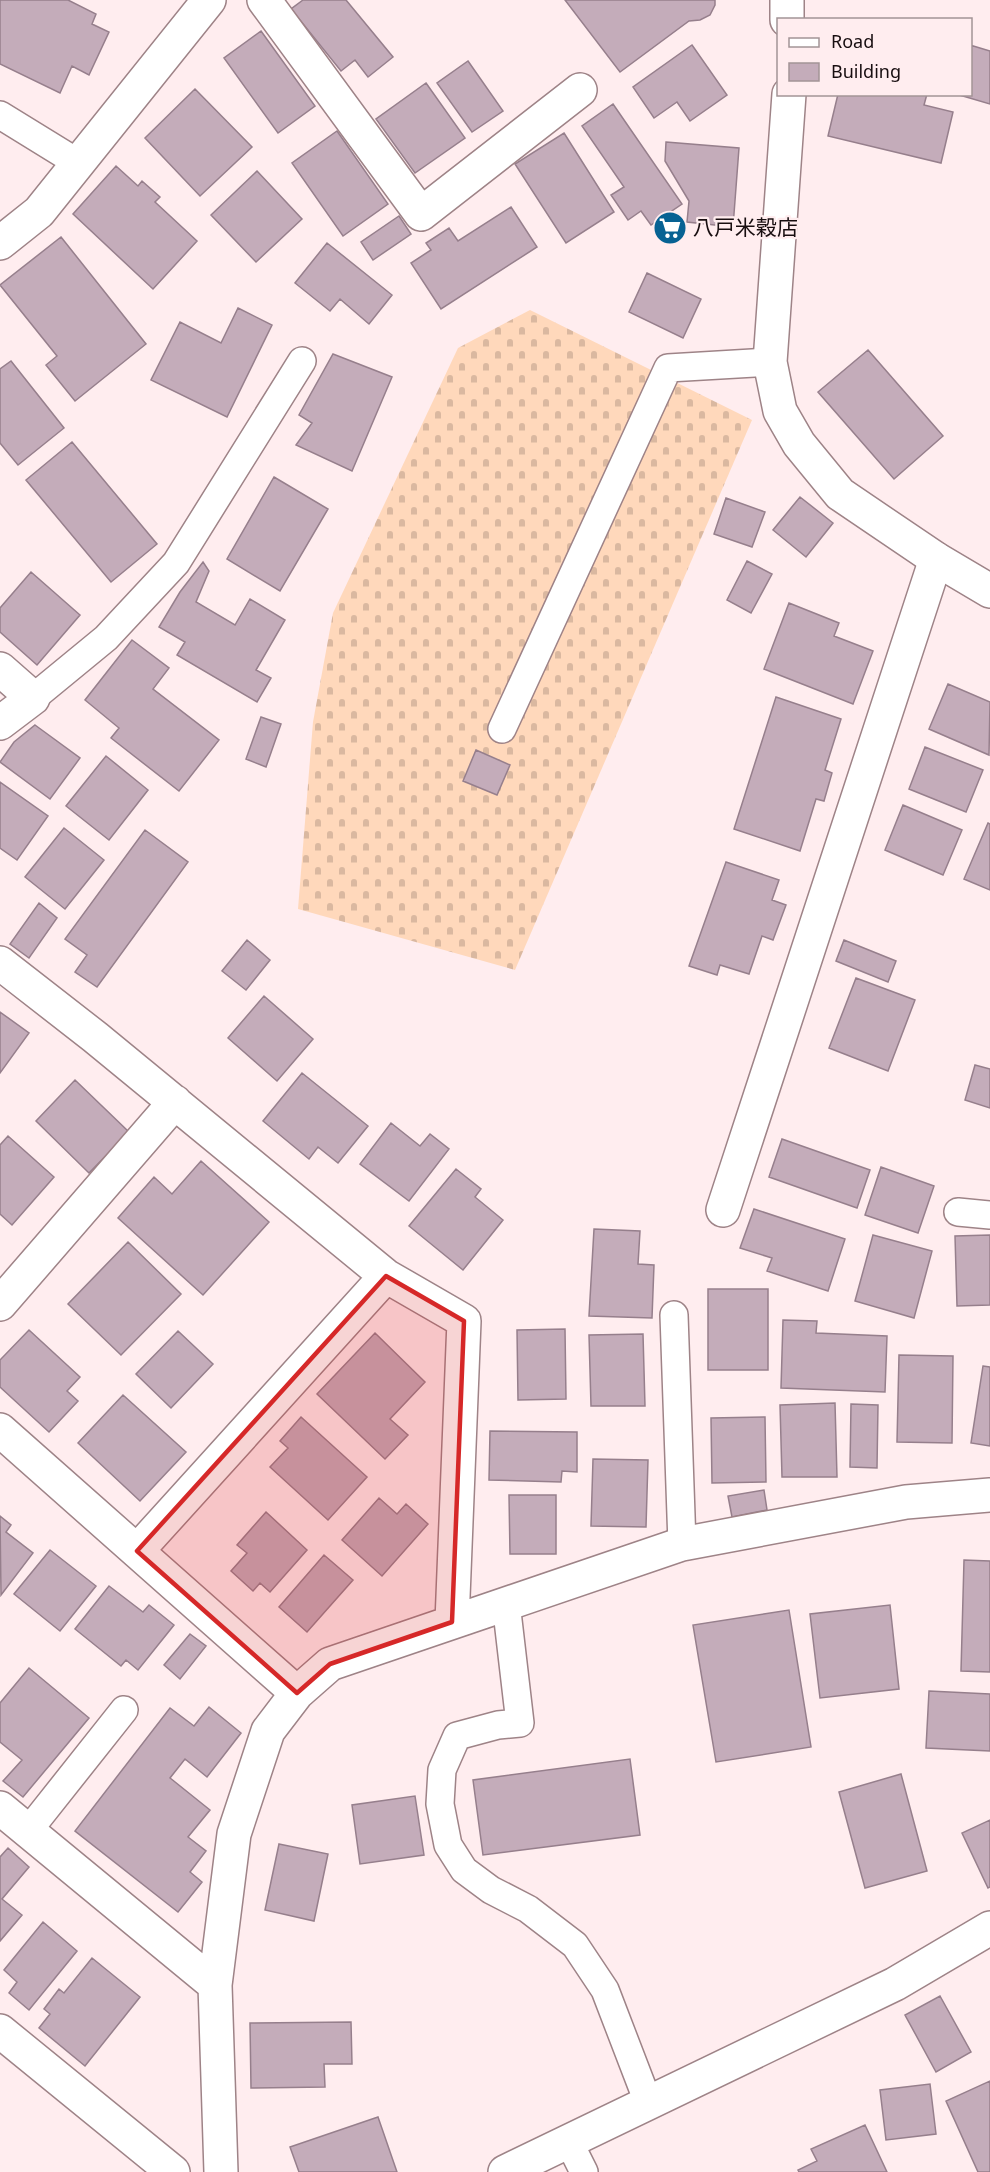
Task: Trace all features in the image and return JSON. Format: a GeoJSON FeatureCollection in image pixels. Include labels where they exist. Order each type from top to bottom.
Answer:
{"type":"FeatureCollection","features":[{"type":"Feature","properties":{"kind":"street"},"geometry":{"type":"LineString","coordinates":[[0,243],[39,212],[209,0]]}},
{"type":"Feature","properties":{"kind":"street"},"geometry":{"type":"LineString","coordinates":[[264,0],[421,214],[580,90]]}},
{"type":"Feature","properties":{"kind":"street"},"geometry":{"type":"LineString","coordinates":[[787,0],[787,18]]}},
{"type":"Feature","properties":{"kind":"street"},"geometry":{"type":"LineString","coordinates":[[789,96],[770,362],[780,411],[799,444],[840,494],[936,559],[990,591]]}},
{"type":"Feature","properties":{"kind":"street"},"geometry":{"type":"LineString","coordinates":[[723,1210],[936,559]]}},
{"type":"Feature","properties":{"kind":"street"},"geometry":{"type":"LineString","coordinates":[[0,669],[33,698],[0,723]]}},
{"type":"Feature","properties":{"kind":"street"},"geometry":{"type":"LineString","coordinates":[[0,963],[175,1102],[386,1276],[464,1321],[452,1622]]}},
{"type":"Feature","properties":{"kind":"street"},"geometry":{"type":"LineString","coordinates":[[0,1304],[175,1102]]}},
{"type":"Feature","properties":{"kind":"street"},"geometry":{"type":"LineString","coordinates":[[137,1551],[386,1276]]}},
{"type":"Feature","properties":{"kind":"street"},"geometry":{"type":"LineString","coordinates":[[0,1430],[297,1693]]}},
{"type":"Feature","properties":{"kind":"street"},"geometry":{"type":"LineString","coordinates":[[221,2172],[215,1986],[234,1834],[268,1731],[297,1693],[330,1664],[682,1544],[906,1502],[990,1495]]}},
{"type":"Feature","properties":{"kind":"street"},"geometry":{"type":"LineString","coordinates":[[0,1808],[215,1986]]}},
{"type":"Feature","properties":{"kind":"street"},"geometry":{"type":"LineString","coordinates":[[506,2172],[895,1983],[990,1928]]}},
{"type":"Feature","properties":{"kind":"street"},"geometry":{"type":"LineString","coordinates":[[0,2031],[173,2172]]}},
{"type":"Feature","properties":{"kind":"lane"},"geometry":{"type":"LineString","coordinates":[[0,115],[78,163]]}},
{"type":"Feature","properties":{"kind":"lane"},"geometry":{"type":"LineString","coordinates":[[33,698],[106,638],[176,563],[302,361]]}},
{"type":"Feature","properties":{"kind":"lane"},"geometry":{"type":"LineString","coordinates":[[502,729],[668,368],[770,362]]}},
{"type":"Feature","properties":{"kind":"lane"},"geometry":{"type":"LineString","coordinates":[[958,1212],[990,1215]]}},
{"type":"Feature","properties":{"kind":"lane"},"geometry":{"type":"LineString","coordinates":[[674,1315],[682,1544]]}},
{"type":"Feature","properties":{"kind":"lane"},"geometry":{"type":"LineString","coordinates":[[506,1603],[520,1723],[498,1725],[457,1736],[442,1770],[440,1804],[448,1845],[464,1870],[491,1890],[528,1909],[575,1945],[605,1990],[648,2102]]}},
{"type":"Feature","properties":{"kind":"lane"},"geometry":{"type":"LineString","coordinates":[[28,1831],[124,1710]]}},
{"type":"Feature","properties":{"kind":"lane"},"geometry":{"type":"LineString","coordinates":[[569,2142],[584,2172]]}},
{"type":"Feature","properties":{"kind":"highlighted area"},"geometry":{"type":"Polygon","coordinates":[[[386,1276],[464,1321],[452,1622],[330,1664],[297,1693],[137,1551],[386,1276]]]}},
{"type":"Feature","properties":{"kind":"green space"},"geometry":{"type":"Polygon","coordinates":[[[530,310],[752,420],[515,970],[298,909],[313,722],[333,613],[458,348],[530,310]]]}},
{"type":"Feature","properties":{"kind":"building"},"geometry":{"type":"Polygon","coordinates":[[[0,0],[68,0],[96,14],[92,24],[109,32],[89,75],[72,66],[60,93],[0,64],[0,0]]]}},
{"type":"Feature","properties":{"kind":"building"},"geometry":{"type":"Polygon","coordinates":[[[303,0],[346,0],[393,57],[368,77],[355,60],[341,71],[291,9],[303,0]]]}},
{"type":"Feature","properties":{"kind":"building"},"geometry":{"type":"Polygon","coordinates":[[[565,0],[715,0],[715,5],[710,15],[700,20],[689,21],[620,72],[565,0]]]}},
{"type":"Feature","properties":{"kind":"building"},"geometry":{"type":"Polygon","coordinates":[[[261,31],[315,106],[278,133],[224,58],[261,31]]]}},
{"type":"Feature","properties":{"kind":"building"},"geometry":{"type":"Polygon","coordinates":[[[692,45],[727,95],[690,121],[677,102],[654,118],[633,87],[692,45]]]}},
{"type":"Feature","properties":{"kind":"building"},"geometry":{"type":"Polygon","coordinates":[[[972,46],[990,51],[990,104],[963,96],[972,96],[972,46]]]}},
{"type":"Feature","properties":{"kind":"building"},"geometry":{"type":"Polygon","coordinates":[[[468,61],[503,111],[472,132],[437,83],[468,61]]]}},
{"type":"Feature","properties":{"kind":"building"},"geometry":{"type":"Polygon","coordinates":[[[426,83],[465,138],[415,173],[376,119],[426,83]]]}},
{"type":"Feature","properties":{"kind":"building"},"geometry":{"type":"Polygon","coordinates":[[[195,89],[252,147],[200,196],[145,138],[195,89]]]}},
{"type":"Feature","properties":{"kind":"building"},"geometry":{"type":"Polygon","coordinates":[[[838,96],[926,96],[924,105],[953,112],[941,163],[828,136],[838,96]]]}},
{"type":"Feature","properties":{"kind":"building"},"geometry":{"type":"Polygon","coordinates":[[[613,104],[682,204],[651,225],[641,211],[628,220],[611,195],[624,187],[582,126],[613,104]]]}},
{"type":"Feature","properties":{"kind":"building"},"geometry":{"type":"Polygon","coordinates":[[[337,131],[388,204],[343,236],[292,163],[337,131]]]}},
{"type":"Feature","properties":{"kind":"building"},"geometry":{"type":"Polygon","coordinates":[[[564,133],[614,212],[566,243],[515,164],[564,133]]]}},
{"type":"Feature","properties":{"kind":"building"},"geometry":{"type":"Polygon","coordinates":[[[666,142],[739,148],[733,227],[687,222],[689,201],[665,161],[666,142]]]}},
{"type":"Feature","properties":{"kind":"building"},"geometry":{"type":"Polygon","coordinates":[[[116,166],[138,186],[142,181],[160,197],[155,202],[197,241],[153,289],[73,214],[116,166]]]}},
{"type":"Feature","properties":{"kind":"building"},"geometry":{"type":"Polygon","coordinates":[[[257,171],[302,219],[256,262],[211,215],[257,171]]]}},
{"type":"Feature","properties":{"kind":"building"},"geometry":{"type":"Polygon","coordinates":[[[511,207],[537,247],[441,309],[411,263],[431,250],[426,243],[449,228],[458,241],[511,207]]]}},
{"type":"Feature","properties":{"kind":"building"},"geometry":{"type":"Polygon","coordinates":[[[399,216],[411,234],[373,260],[361,242],[399,216]]]}},
{"type":"Feature","properties":{"kind":"building"},"geometry":{"type":"Polygon","coordinates":[[[61,237],[146,344],[75,401],[46,365],[57,356],[0,285],[61,237]]]}},
{"type":"Feature","properties":{"kind":"building"},"geometry":{"type":"Polygon","coordinates":[[[327,243],[392,295],[369,324],[340,299],[330,311],[295,283],[327,243]]]}},
{"type":"Feature","properties":{"kind":"building"},"geometry":{"type":"Polygon","coordinates":[[[647,273],[701,299],[683,338],[629,312],[647,273]]]}},
{"type":"Feature","properties":{"kind":"building"},"geometry":{"type":"Polygon","coordinates":[[[238,308],[272,325],[227,417],[151,380],[180,322],[221,343],[238,308]]]}},
{"type":"Feature","properties":{"kind":"building"},"geometry":{"type":"Polygon","coordinates":[[[868,350],[943,436],[894,479],[818,392],[868,350]]]}},
{"type":"Feature","properties":{"kind":"building"},"geometry":{"type":"Polygon","coordinates":[[[333,354],[392,377],[352,471],[296,445],[312,423],[299,415],[333,354]]]}},
{"type":"Feature","properties":{"kind":"building"},"geometry":{"type":"Polygon","coordinates":[[[11,361],[64,428],[18,465],[0,443],[0,369],[11,361]]]}},
{"type":"Feature","properties":{"kind":"building"},"geometry":{"type":"Polygon","coordinates":[[[72,442],[157,544],[111,582],[26,480],[72,442]]]}},
{"type":"Feature","properties":{"kind":"building"},"geometry":{"type":"Polygon","coordinates":[[[274,477],[328,509],[280,591],[227,559],[274,477]]]}},
{"type":"Feature","properties":{"kind":"building"},"geometry":{"type":"Polygon","coordinates":[[[800,497],[833,523],[806,557],[773,530],[800,497]]]}},
{"type":"Feature","properties":{"kind":"building"},"geometry":{"type":"Polygon","coordinates":[[[726,498],[765,512],[752,547],[714,534],[726,498]]]}},
{"type":"Feature","properties":{"kind":"building"},"geometry":{"type":"Polygon","coordinates":[[[747,561],[772,574],[751,613],[727,600],[747,561]]]}},
{"type":"Feature","properties":{"kind":"building"},"geometry":{"type":"Polygon","coordinates":[[[203,562],[209,571],[196,602],[235,625],[250,599],[285,620],[256,670],[271,678],[257,702],[177,655],[185,642],[159,627],[180,592],[203,562]]]}},
{"type":"Feature","properties":{"kind":"building"},"geometry":{"type":"Polygon","coordinates":[[[31,572],[80,615],[37,665],[0,632],[0,608],[31,572]]]}},
{"type":"Feature","properties":{"kind":"building"},"geometry":{"type":"Polygon","coordinates":[[[789,603],[839,623],[834,636],[873,651],[853,704],[764,669],[789,603]]]}},
{"type":"Feature","properties":{"kind":"building"},"geometry":{"type":"Polygon","coordinates":[[[132,640],[169,668],[153,689],[219,740],[179,791],[111,738],[119,728],[85,700],[132,640]]]}},
{"type":"Feature","properties":{"kind":"building"},"geometry":{"type":"Polygon","coordinates":[[[948,684],[990,702],[989,755],[929,729],[948,684]]]}},
{"type":"Feature","properties":{"kind":"building"},"geometry":{"type":"Polygon","coordinates":[[[776,697],[841,719],[825,770],[832,773],[824,801],[816,799],[800,851],[734,829],[776,697]]]}},
{"type":"Feature","properties":{"kind":"building"},"geometry":{"type":"Polygon","coordinates":[[[261,717],[281,724],[266,767],[246,759],[261,717]]]}},
{"type":"Feature","properties":{"kind":"building"},"geometry":{"type":"Polygon","coordinates":[[[35,725],[80,758],[50,799],[0,762],[14,742],[35,725]]]}},
{"type":"Feature","properties":{"kind":"building"},"geometry":{"type":"Polygon","coordinates":[[[925,747],[983,770],[966,812],[909,789],[925,747]]]}},
{"type":"Feature","properties":{"kind":"building"},"geometry":{"type":"Polygon","coordinates":[[[476,750],[510,765],[497,795],[463,781],[476,750]]]}},
{"type":"Feature","properties":{"kind":"building"},"geometry":{"type":"Polygon","coordinates":[[[106,756],[148,790],[109,840],[66,806],[106,756]]]}},
{"type":"Feature","properties":{"kind":"building"},"geometry":{"type":"Polygon","coordinates":[[[0,782],[48,816],[17,860],[0,848],[0,782]]]}},
{"type":"Feature","properties":{"kind":"building"},"geometry":{"type":"Polygon","coordinates":[[[903,805],[962,830],[943,875],[885,850],[903,805]]]}},
{"type":"Feature","properties":{"kind":"building"},"geometry":{"type":"Polygon","coordinates":[[[988,823],[990,824],[990,890],[964,879],[988,823]]]}},
{"type":"Feature","properties":{"kind":"building"},"geometry":{"type":"Polygon","coordinates":[[[64,828],[104,860],[65,909],[25,877],[64,828]]]}},
{"type":"Feature","properties":{"kind":"building"},"geometry":{"type":"Polygon","coordinates":[[[145,830],[188,862],[97,987],[75,972],[87,955],[65,939],[145,830]]]}},
{"type":"Feature","properties":{"kind":"building"},"geometry":{"type":"Polygon","coordinates":[[[726,862],[779,880],[772,900],[786,905],[773,940],[762,936],[749,974],[720,965],[717,975],[689,966],[726,862]]]}},
{"type":"Feature","properties":{"kind":"building"},"geometry":{"type":"Polygon","coordinates":[[[39,903],[57,918],[29,958],[10,944],[39,903]]]}},
{"type":"Feature","properties":{"kind":"building"},"geometry":{"type":"Polygon","coordinates":[[[247,940],[270,960],[246,990],[222,971],[247,940]]]}},
{"type":"Feature","properties":{"kind":"building"},"geometry":{"type":"Polygon","coordinates":[[[844,940],[896,961],[888,982],[836,961],[844,940]]]}},
{"type":"Feature","properties":{"kind":"building"},"geometry":{"type":"Polygon","coordinates":[[[856,978],[915,1000],[888,1071],[829,1048],[856,978]]]}},
{"type":"Feature","properties":{"kind":"building"},"geometry":{"type":"Polygon","coordinates":[[[264,996],[313,1039],[277,1081],[228,1038],[264,996]]]}},
{"type":"Feature","properties":{"kind":"building"},"geometry":{"type":"Polygon","coordinates":[[[0,1012],[29,1033],[0,1073],[0,1012]]]}},
{"type":"Feature","properties":{"kind":"building"},"geometry":{"type":"Polygon","coordinates":[[[975,1065],[990,1069],[990,1108],[965,1100],[975,1065]]]}},
{"type":"Feature","properties":{"kind":"building"},"geometry":{"type":"Polygon","coordinates":[[[302,1073],[368,1126],[338,1163],[318,1147],[309,1159],[263,1121],[302,1073]]]}},
{"type":"Feature","properties":{"kind":"building"},"geometry":{"type":"Polygon","coordinates":[[[75,1080],[129,1132],[89,1173],[36,1121],[75,1080]]]}},
{"type":"Feature","properties":{"kind":"building"},"geometry":{"type":"Polygon","coordinates":[[[391,1123],[420,1146],[430,1134],[449,1149],[409,1201],[360,1164],[391,1123]]]}},
{"type":"Feature","properties":{"kind":"building"},"geometry":{"type":"Polygon","coordinates":[[[8,1136],[54,1177],[12,1225],[0,1214],[0,1145],[8,1136]]]}},
{"type":"Feature","properties":{"kind":"building"},"geometry":{"type":"Polygon","coordinates":[[[782,1139],[870,1170],[857,1208],[769,1177],[782,1139]]]}},
{"type":"Feature","properties":{"kind":"building"},"geometry":{"type":"Polygon","coordinates":[[[201,1161],[269,1222],[203,1295],[118,1218],[154,1177],[172,1194],[201,1161]]]}},
{"type":"Feature","properties":{"kind":"building"},"geometry":{"type":"Polygon","coordinates":[[[881,1167],[934,1186],[918,1233],[865,1215],[881,1167]]]}},
{"type":"Feature","properties":{"kind":"building"},"geometry":{"type":"Polygon","coordinates":[[[456,1169],[481,1189],[475,1197],[503,1220],[463,1270],[409,1226],[456,1169]]]}},
{"type":"Feature","properties":{"kind":"building"},"geometry":{"type":"Polygon","coordinates":[[[754,1209],[845,1239],[828,1291],[767,1271],[772,1258],[740,1248],[754,1209]]]}},
{"type":"Feature","properties":{"kind":"building"},"geometry":{"type":"Polygon","coordinates":[[[594,1229],[640,1231],[638,1264],[654,1265],[652,1318],[589,1316],[594,1229]]]}},
{"type":"Feature","properties":{"kind":"building"},"geometry":{"type":"Polygon","coordinates":[[[873,1235],[932,1251],[914,1318],[855,1301],[873,1235]]]}},
{"type":"Feature","properties":{"kind":"building"},"geometry":{"type":"Polygon","coordinates":[[[990,1235],[990,1305],[957,1306],[955,1236],[990,1235]]]}},
{"type":"Feature","properties":{"kind":"building"},"geometry":{"type":"Polygon","coordinates":[[[128,1242],[181,1294],[121,1355],[68,1304],[128,1242]]]}},
{"type":"Feature","properties":{"kind":"building"},"geometry":{"type":"Polygon","coordinates":[[[708,1289],[768,1289],[768,1370],[708,1370],[708,1289]]]}},
{"type":"Feature","properties":{"kind":"building"},"geometry":{"type":"Polygon","coordinates":[[[783,1320],[817,1321],[816,1333],[887,1336],[885,1392],[781,1388],[783,1320]]]}},
{"type":"Feature","properties":{"kind":"building"},"geometry":{"type":"Polygon","coordinates":[[[565,1329],[566,1399],[518,1400],[517,1330],[565,1329]]]}},
{"type":"Feature","properties":{"kind":"building"},"geometry":{"type":"Polygon","coordinates":[[[29,1330],[80,1377],[67,1391],[78,1401],[49,1432],[0,1387],[0,1360],[29,1330]]]}},
{"type":"Feature","properties":{"kind":"building"},"geometry":{"type":"Polygon","coordinates":[[[178,1331],[213,1364],[171,1408],[136,1374],[178,1331]]]}},
{"type":"Feature","properties":{"kind":"building"},"geometry":{"type":"Polygon","coordinates":[[[375,1333],[425,1382],[390,1419],[408,1435],[385,1459],[317,1394],[375,1333]]]}},
{"type":"Feature","properties":{"kind":"building"},"geometry":{"type":"Polygon","coordinates":[[[643,1334],[645,1406],[591,1406],[589,1335],[643,1334]]]}},
{"type":"Feature","properties":{"kind":"building"},"geometry":{"type":"Polygon","coordinates":[[[899,1355],[953,1356],[952,1443],[897,1442],[899,1355]]]}},
{"type":"Feature","properties":{"kind":"building"},"geometry":{"type":"Polygon","coordinates":[[[983,1366],[990,1367],[990,1446],[971,1443],[983,1366]]]}},
{"type":"Feature","properties":{"kind":"building"},"geometry":{"type":"Polygon","coordinates":[[[123,1395],[186,1452],[140,1501],[78,1443],[123,1395]]]}},
{"type":"Feature","properties":{"kind":"building"},"geometry":{"type":"Polygon","coordinates":[[[835,1403],[837,1477],[782,1477],[780,1405],[835,1403]]]}},
{"type":"Feature","properties":{"kind":"building"},"geometry":{"type":"Polygon","coordinates":[[[851,1404],[878,1405],[877,1468],[850,1467],[851,1404]]]}},
{"type":"Feature","properties":{"kind":"building"},"geometry":{"type":"Polygon","coordinates":[[[301,1417],[367,1477],[328,1520],[270,1467],[288,1448],[280,1441],[301,1417]]]}},
{"type":"Feature","properties":{"kind":"building"},"geometry":{"type":"Polygon","coordinates":[[[765,1417],[766,1482],[712,1483],[711,1418],[765,1417]]]}},
{"type":"Feature","properties":{"kind":"building"},"geometry":{"type":"Polygon","coordinates":[[[490,1431],[577,1432],[577,1472],[562,1471],[561,1482],[489,1480],[490,1431]]]}},
{"type":"Feature","properties":{"kind":"building"},"geometry":{"type":"Polygon","coordinates":[[[593,1459],[648,1460],[646,1527],[591,1526],[593,1459]]]}},
{"type":"Feature","properties":{"kind":"building"},"geometry":{"type":"Polygon","coordinates":[[[764,1490],[767,1510],[732,1517],[728,1496],[764,1490]]]}},
{"type":"Feature","properties":{"kind":"building"},"geometry":{"type":"Polygon","coordinates":[[[509,1495],[556,1495],[556,1554],[510,1554],[509,1495]]]}},
{"type":"Feature","properties":{"kind":"building"},"geometry":{"type":"Polygon","coordinates":[[[379,1498],[397,1514],[406,1504],[428,1524],[382,1576],[342,1540],[379,1498]]]}},
{"type":"Feature","properties":{"kind":"building"},"geometry":{"type":"Polygon","coordinates":[[[266,1512],[307,1550],[270,1592],[260,1583],[253,1591],[231,1571],[247,1553],[237,1545],[266,1512]]]}},
{"type":"Feature","properties":{"kind":"building"},"geometry":{"type":"Polygon","coordinates":[[[0,1516],[11,1525],[6,1532],[33,1553],[1,1595],[0,1516]]]}},
{"type":"Feature","properties":{"kind":"building"},"geometry":{"type":"Polygon","coordinates":[[[50,1550],[96,1586],[60,1631],[14,1594],[50,1550]]]}},
{"type":"Feature","properties":{"kind":"building"},"geometry":{"type":"Polygon","coordinates":[[[324,1555],[353,1580],[307,1632],[279,1607],[324,1555]]]}},
{"type":"Feature","properties":{"kind":"building"},"geometry":{"type":"Polygon","coordinates":[[[964,1560],[990,1561],[990,1672],[961,1671],[964,1560]]]}},
{"type":"Feature","properties":{"kind":"building"},"geometry":{"type":"Polygon","coordinates":[[[109,1586],[143,1612],[149,1605],[174,1625],[138,1670],[126,1660],[121,1666],[75,1629],[109,1586]]]}},
{"type":"Feature","properties":{"kind":"building"},"geometry":{"type":"Polygon","coordinates":[[[890,1605],[899,1689],[820,1698],[810,1614],[890,1605]]]}},
{"type":"Feature","properties":{"kind":"building"},"geometry":{"type":"Polygon","coordinates":[[[789,1610],[811,1747],[716,1762],[693,1625],[789,1610]]]}},
{"type":"Feature","properties":{"kind":"building"},"geometry":{"type":"Polygon","coordinates":[[[190,1634],[206,1646],[180,1679],[164,1665],[190,1634]]]}},
{"type":"Feature","properties":{"kind":"building"},"geometry":{"type":"Polygon","coordinates":[[[29,1668],[89,1718],[23,1797],[3,1781],[22,1760],[0,1742],[0,1703],[29,1668]]]}},
{"type":"Feature","properties":{"kind":"building"},"geometry":{"type":"Polygon","coordinates":[[[929,1691],[990,1694],[990,1751],[926,1748],[929,1691]]]}},
{"type":"Feature","properties":{"kind":"building"},"geometry":{"type":"Polygon","coordinates":[[[209,1707],[241,1733],[207,1777],[185,1759],[170,1778],[210,1810],[188,1837],[206,1851],[190,1872],[202,1882],[178,1912],[75,1831],[170,1708],[194,1726],[209,1707]]]}},
{"type":"Feature","properties":{"kind":"building"},"geometry":{"type":"Polygon","coordinates":[[[630,1759],[640,1835],[483,1855],[473,1780],[630,1759]]]}},
{"type":"Feature","properties":{"kind":"building"},"geometry":{"type":"Polygon","coordinates":[[[901,1774],[927,1871],[865,1888],[839,1792],[901,1774]]]}},
{"type":"Feature","properties":{"kind":"building"},"geometry":{"type":"Polygon","coordinates":[[[415,1796],[424,1855],[360,1864],[352,1805],[415,1796]]]}},
{"type":"Feature","properties":{"kind":"building"},"geometry":{"type":"Polygon","coordinates":[[[990,1820],[990,1887],[988,1888],[962,1833],[990,1820]]]}},
{"type":"Feature","properties":{"kind":"building"},"geometry":{"type":"Polygon","coordinates":[[[279,1844],[328,1854],[314,1921],[265,1910],[279,1844]]]}},
{"type":"Feature","properties":{"kind":"building"},"geometry":{"type":"Polygon","coordinates":[[[8,1848],[29,1867],[2,1899],[22,1915],[0,1941],[0,1857],[8,1848]]]}},
{"type":"Feature","properties":{"kind":"building"},"geometry":{"type":"Polygon","coordinates":[[[43,1922],[77,1951],[29,2010],[9,1993],[17,1982],[4,1970],[43,1922]]]}},
{"type":"Feature","properties":{"kind":"building"},"geometry":{"type":"Polygon","coordinates":[[[92,1958],[140,1997],[85,2066],[39,2028],[50,2014],[44,2009],[59,1989],[64,1993],[92,1958]]]}},
{"type":"Feature","properties":{"kind":"building"},"geometry":{"type":"Polygon","coordinates":[[[940,1996],[971,2052],[936,2072],[905,2015],[940,1996]]]}},
{"type":"Feature","properties":{"kind":"building"},"geometry":{"type":"Polygon","coordinates":[[[351,2022],[352,2064],[324,2064],[325,2087],[251,2088],[250,2023],[351,2022]]]}},
{"type":"Feature","properties":{"kind":"building"},"geometry":{"type":"Polygon","coordinates":[[[990,2081],[990,2172],[978,2172],[946,2101],[990,2081]]]}},
{"type":"Feature","properties":{"kind":"building"},"geometry":{"type":"Polygon","coordinates":[[[930,2084],[936,2134],[886,2140],[880,2090],[930,2084]]]}},
{"type":"Feature","properties":{"kind":"building"},"geometry":{"type":"Polygon","coordinates":[[[378,2117],[397,2172],[299,2172],[290,2147],[378,2117]]]}},
{"type":"Feature","properties":{"kind":"building"},"geometry":{"type":"Polygon","coordinates":[[[865,2125],[887,2172],[799,2172],[798,2170],[817,2161],[811,2149],[865,2125]]]}},
{"type":"Feature","properties":{"kind":"place","name":"八戸米穀店"},"geometry":{"type":"Point","coordinates":[670,228]}}]}
